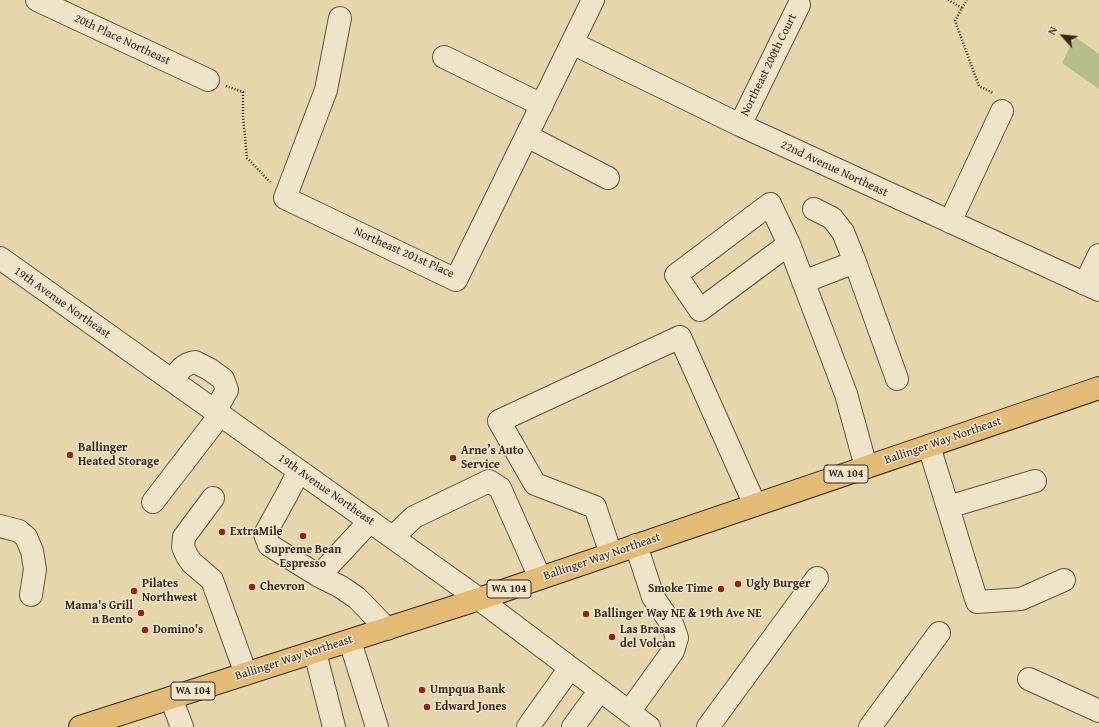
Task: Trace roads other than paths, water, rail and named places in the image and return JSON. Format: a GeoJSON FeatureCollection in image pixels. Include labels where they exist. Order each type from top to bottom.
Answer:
{"type":"FeatureCollection","features":[{"type":"Feature","properties":{"kind":"main road","name":"Ballinger Way Northeast"},"geometry":{"type":"LineString","coordinates":[[81,727],[479,599],[1099,388]]}},
{"type":"Feature","properties":{"kind":"street","name":"20th Place Northeast"},"geometry":{"type":"LineString","coordinates":[[37,0],[208,80]]}},
{"type":"Feature","properties":{"kind":"street","name":"Northeast 201st Place"},"geometry":{"type":"LineString","coordinates":[[340,18],[326,90],[285,198],[456,280],[593,0]]}},
{"type":"Feature","properties":{"kind":"street","name":"Northeast 200th Court"},"geometry":{"type":"LineString","coordinates":[[740,125],[798,5]]}},
{"type":"Feature","properties":{"kind":"street","name":"22nd Avenue Northeast"},"geometry":{"type":"LineString","coordinates":[[572,43],[740,125],[1092,287]]}},
{"type":"Feature","properties":{"kind":"street"},"geometry":{"type":"LineString","coordinates":[[444,57],[542,105]]}},
{"type":"Feature","properties":{"kind":"street"},"geometry":{"type":"LineString","coordinates":[[950,222],[1002,111]]}},
{"type":"Feature","properties":{"kind":"street"},"geometry":{"type":"LineString","coordinates":[[527,136],[608,178]]}},
{"type":"Feature","properties":{"kind":"street"},"geometry":{"type":"LineString","coordinates":[[789,244],[700,310],[676,276],[770,204],[789,244],[846,394],[866,467]]}},
{"type":"Feature","properties":{"kind":"street"},"geometry":{"type":"LineString","coordinates":[[814,209],[832,218],[843,232],[897,379]]}},
{"type":"Feature","properties":{"kind":"street"},"geometry":{"type":"LineString","coordinates":[[1092,287],[1099,255]]}},
{"type":"Feature","properties":{"kind":"street","name":"19th Avenue Northeast"},"geometry":{"type":"LineString","coordinates":[[0,258],[479,599],[649,727]]}},
{"type":"Feature","properties":{"kind":"street"},"geometry":{"type":"LineString","coordinates":[[803,282],[855,262]]}},
{"type":"Feature","properties":{"kind":"street"},"geometry":{"type":"LineString","coordinates":[[611,554],[595,507],[536,484],[499,421],[680,338],[755,505]]}},
{"type":"Feature","properties":{"kind":"street"},"geometry":{"type":"LineString","coordinates":[[153,502],[217,413],[227,390],[223,379],[214,372],[195,362],[186,364],[180,369],[173,381]]}},
{"type":"Feature","properties":{"kind":"street"},"geometry":{"type":"LineString","coordinates":[[928,446],[977,602],[1021,599],[1064,580]]}},
{"type":"Feature","properties":{"kind":"street"},"geometry":{"type":"LineString","coordinates":[[299,471],[265,534],[269,545],[357,598],[387,629]]}},
{"type":"Feature","properties":{"kind":"street"},"geometry":{"type":"LineString","coordinates":[[393,538],[414,517],[490,481],[500,488],[540,578]]}},
{"type":"Feature","properties":{"kind":"street"},"geometry":{"type":"LineString","coordinates":[[948,508],[1035,481]]}},
{"type":"Feature","properties":{"kind":"street"},"geometry":{"type":"LineString","coordinates":[[213,498],[184,537],[183,547],[186,556],[192,564],[212,580],[246,674]]}},
{"type":"Feature","properties":{"kind":"street"},"geometry":{"type":"LineString","coordinates":[[319,576],[370,521]]}},
{"type":"Feature","properties":{"kind":"street"},"geometry":{"type":"LineString","coordinates":[[0,526],[19,531],[26,537],[32,551],[35,569],[31,595]]}},
{"type":"Feature","properties":{"kind":"street"},"geometry":{"type":"LineString","coordinates":[[629,712],[673,650],[677,638],[674,626],[653,597],[636,545]]}},
{"type":"Feature","properties":{"kind":"street"},"geometry":{"type":"LineString","coordinates":[[708,727],[817,578]]}},
{"type":"Feature","properties":{"kind":"street"},"geometry":{"type":"LineString","coordinates":[[870,727],[940,633]]}},
{"type":"Feature","properties":{"kind":"street"},"geometry":{"type":"LineString","coordinates":[[350,640],[377,727]]}},
{"type":"Feature","properties":{"kind":"street"},"geometry":{"type":"LineString","coordinates":[[315,652],[334,727]]}},
{"type":"Feature","properties":{"kind":"street"},"geometry":{"type":"LineString","coordinates":[[528,727],[570,668]]}},
{"type":"Feature","properties":{"kind":"street"},"geometry":{"type":"LineString","coordinates":[[1029,679],[1099,711]]}},
{"type":"Feature","properties":{"kind":"street"},"geometry":{"type":"LineString","coordinates":[[573,727],[600,690]]}},
{"type":"Feature","properties":{"kind":"street"},"geometry":{"type":"LineString","coordinates":[[171,698],[182,727]]}},
{"type":"Feature","properties":{"kind":"place","name":"Ballinger Heated Storage"},"geometry":{"type":"Point","coordinates":[70,455]}},
{"type":"Feature","properties":{"kind":"place","name":"Arne’s Auto Service"},"geometry":{"type":"Point","coordinates":[453,458]}},
{"type":"Feature","properties":{"kind":"place","name":"ExtraMile"},"geometry":{"type":"Point","coordinates":[222,532]}},
{"type":"Feature","properties":{"kind":"place","name":"Supreme Bean Espresso"},"geometry":{"type":"Point","coordinates":[303,536]}},
{"type":"Feature","properties":{"kind":"place","name":"Ugly Burger"},"geometry":{"type":"Point","coordinates":[738,584]}},
{"type":"Feature","properties":{"kind":"place","name":"Chevron"},"geometry":{"type":"Point","coordinates":[252,587]}},
{"type":"Feature","properties":{"kind":"place","name":"Smoke Time"},"geometry":{"type":"Point","coordinates":[721,589]}},
{"type":"Feature","properties":{"kind":"place","name":"Pilates Northwest"},"geometry":{"type":"Point","coordinates":[134,591]}},
{"type":"Feature","properties":{"kind":"place","name":"Mama's Grill n Bento"},"geometry":{"type":"Point","coordinates":[141,613]}},
{"type":"Feature","properties":{"kind":"place","name":"Ballinger Way NE & 19th Ave NE"},"geometry":{"type":"Point","coordinates":[586,614]}},
{"type":"Feature","properties":{"kind":"place","name":"Domino's"},"geometry":{"type":"Point","coordinates":[145,630]}},
{"type":"Feature","properties":{"kind":"place","name":"Las Brasas del Volcan"},"geometry":{"type":"Point","coordinates":[612,637]}},
{"type":"Feature","properties":{"kind":"place","name":"Umpqua Bank"},"geometry":{"type":"Point","coordinates":[422,690]}},
{"type":"Feature","properties":{"kind":"place","name":"Edward Jones"},"geometry":{"type":"Point","coordinates":[427,707]}}]}
